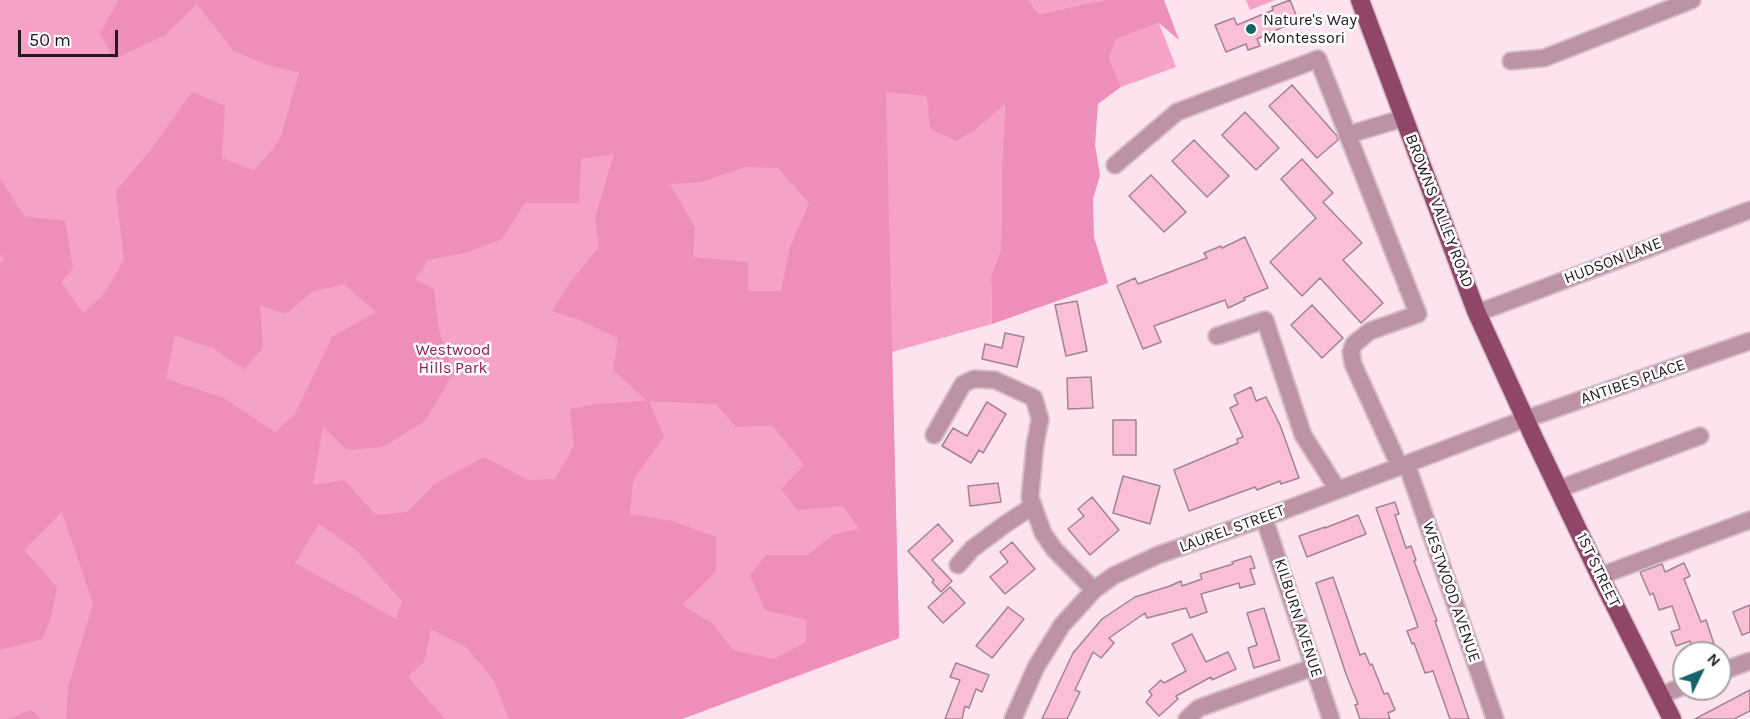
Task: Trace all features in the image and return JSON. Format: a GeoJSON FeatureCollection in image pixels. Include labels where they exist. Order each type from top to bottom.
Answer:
{"type":"FeatureCollection","features":[{"type":"Feature","properties":{"kind":"main road","name":"BROWNS VALLEY ROAD"},"geometry":{"type":"LineString","coordinates":[[1360,0],[1476,311],[1521,421]]}},
{"type":"Feature","properties":{"kind":"main road","name":"1ST STREET"},"geometry":{"type":"LineString","coordinates":[[1521,421],[1559,489],[1672,719]]}},
{"type":"Feature","properties":{"kind":"street"},"geometry":{"type":"LineString","coordinates":[[1511,61],[1544,58],[1692,0]]}},
{"type":"Feature","properties":{"kind":"street"},"geometry":{"type":"LineString","coordinates":[[1115,165],[1177,112],[1318,59],[1347,135],[1404,118]]}},
{"type":"Feature","properties":{"kind":"street","name":"WESTWOOD AVENUE"},"geometry":{"type":"LineString","coordinates":[[1347,135],[1418,314],[1370,331],[1361,337],[1354,344],[1351,352],[1353,364],[1404,466],[1495,719]]}},
{"type":"Feature","properties":{"kind":"street","name":"HUDSON LANE"},"geometry":{"type":"LineString","coordinates":[[1476,311],[1488,309],[1750,210]]}},
{"type":"Feature","properties":{"kind":"street"},"geometry":{"type":"LineString","coordinates":[[1217,336],[1265,320],[1303,435],[1338,490]]}},
{"type":"Feature","properties":{"kind":"street","name":"ANTIBES PLACE"},"geometry":{"type":"LineString","coordinates":[[1521,421],[1750,341]]}},
{"type":"Feature","properties":{"kind":"street"},"geometry":{"type":"LineString","coordinates":[[934,435],[963,384],[974,379],[995,380],[1034,398],[1040,419],[1030,497],[1043,533],[1054,549],[1094,590]]}},
{"type":"Feature","properties":{"kind":"street","name":"LAUREL STREET"},"geometry":{"type":"LineString","coordinates":[[1013,719],[1036,667],[1062,626],[1094,590],[1113,576],[1158,555],[1264,518],[1521,421]]}},
{"type":"Feature","properties":{"kind":"street"},"geometry":{"type":"LineString","coordinates":[[1559,489],[1700,436]]}},
{"type":"Feature","properties":{"kind":"street"},"geometry":{"type":"LineString","coordinates":[[958,565],[972,549],[1033,506]]}},
{"type":"Feature","properties":{"kind":"street","name":"KILBURN AVENUE"},"geometry":{"type":"LineString","coordinates":[[1264,518],[1331,719]]}},
{"type":"Feature","properties":{"kind":"street"},"geometry":{"type":"LineString","coordinates":[[1600,576],[1750,520]]}},
{"type":"Feature","properties":{"kind":"street"},"geometry":{"type":"LineString","coordinates":[[1732,668],[1750,661]]}},
{"type":"Feature","properties":{"kind":"street"},"geometry":{"type":"LineString","coordinates":[[1187,719],[1199,708],[1314,667]]}},
{"type":"Feature","properties":{"kind":"street"},"geometry":{"type":"LineString","coordinates":[[1661,694],[1672,690]]}},
{"type":"Feature","properties":{"kind":"green space","name":"Westwood Hills Park"},"geometry":{"type":"Polygon","coordinates":[[[0,0],[906,0],[927,96],[957,141],[975,130],[1005,103],[1001,250],[991,275],[992,324],[892,352],[899,638],[682,719],[0,719],[0,0]]]}},
{"type":"Feature","properties":{"kind":"green space"},"geometry":{"type":"Polygon","coordinates":[[[1028,0],[1104,0],[1039,14],[1028,0]]]}},
{"type":"Feature","properties":{"kind":"green space"},"geometry":{"type":"Polygon","coordinates":[[[1246,0],[1275,0],[1250,10],[1246,0]]]}},
{"type":"Feature","properties":{"kind":"green space"},"geometry":{"type":"Polygon","coordinates":[[[1159,23],[1176,67],[1121,87],[1109,57],[1115,39],[1159,23]]]}},
{"type":"Feature","properties":{"kind":"shaded area","name":"Westwood Hills Park"},"geometry":{"type":"Polygon","coordinates":[[[119,0],[1028,0],[1039,14],[1104,0],[1164,0],[1179,40],[1159,23],[1116,39],[1109,57],[1121,87],[1098,104],[1095,145],[1100,175],[1093,199],[1094,237],[1108,283],[992,324],[991,275],[1001,250],[1005,104],[975,130],[957,141],[930,129],[927,96],[886,92],[899,638],[682,719],[509,719],[493,679],[466,647],[431,629],[424,662],[408,677],[445,719],[66,719],[68,687],[93,604],[62,512],[24,550],[57,587],[51,617],[42,639],[0,650],[0,262],[5,261],[0,254],[0,178],[24,216],[65,221],[73,268],[61,282],[83,313],[104,294],[124,260],[116,191],[149,152],[192,92],[225,106],[222,158],[254,170],[273,149],[281,136],[299,73],[264,64],[233,50],[197,4],[165,35],[114,59],[100,33],[119,0]],[[614,154],[581,159],[579,203],[525,203],[502,239],[465,253],[428,260],[415,279],[434,289],[439,331],[454,372],[425,421],[383,447],[347,450],[323,426],[313,485],[344,480],[376,515],[407,512],[436,483],[484,457],[528,480],[555,479],[574,446],[570,409],[595,404],[647,401],[613,370],[618,338],[579,320],[552,311],[571,281],[599,247],[595,218],[614,154]],[[745,167],[702,182],[670,184],[695,227],[693,257],[748,262],[748,291],[781,291],[790,247],[809,203],[778,168],[745,167]],[[344,284],[312,292],[286,314],[260,305],[263,348],[244,369],[212,348],[175,335],[166,379],[224,398],[275,432],[295,414],[332,337],[376,312],[344,284]],[[649,401],[664,437],[633,480],[630,514],[672,521],[716,537],[716,571],[682,605],[713,624],[733,650],[774,659],[806,642],[807,620],[765,610],[750,575],[766,555],[808,555],[833,535],[859,529],[843,506],[797,510],[781,489],[804,465],[772,425],[736,427],[716,404],[649,401]],[[319,524],[295,563],[396,619],[402,601],[356,550],[319,524]]]}},
{"type":"Feature","properties":{"kind":"shaded area"},"geometry":{"type":"Polygon","coordinates":[[[31,710],[41,719],[8,719],[31,710]]]}},
{"type":"Feature","properties":{"kind":"building"},"geometry":{"type":"Polygon","coordinates":[[[1290,0],[1296,15],[1292,16],[1294,22],[1257,39],[1260,46],[1248,50],[1246,44],[1226,52],[1215,25],[1234,18],[1237,25],[1290,0]]]}},
{"type":"Feature","properties":{"kind":"building"},"geometry":{"type":"Polygon","coordinates":[[[1292,85],[1337,136],[1338,140],[1317,158],[1269,106],[1292,85]]]}},
{"type":"Feature","properties":{"kind":"building"},"geometry":{"type":"Polygon","coordinates":[[[1245,112],[1279,148],[1256,170],[1222,135],[1245,112]]]}},
{"type":"Feature","properties":{"kind":"building"},"geometry":{"type":"Polygon","coordinates":[[[1194,140],[1229,176],[1207,197],[1172,161],[1194,140]]]}},
{"type":"Feature","properties":{"kind":"building"},"geometry":{"type":"Polygon","coordinates":[[[1302,159],[1333,193],[1323,202],[1362,243],[1343,260],[1383,303],[1361,323],[1320,278],[1302,296],[1270,262],[1316,218],[1281,179],[1302,159]]]}},
{"type":"Feature","properties":{"kind":"building"},"geometry":{"type":"Polygon","coordinates":[[[1151,175],[1186,212],[1164,232],[1129,196],[1151,175]]]}},
{"type":"Feature","properties":{"kind":"building"},"geometry":{"type":"Polygon","coordinates":[[[1245,237],[1268,288],[1228,308],[1225,300],[1154,326],[1161,342],[1143,349],[1117,286],[1135,278],[1138,284],[1207,258],[1204,253],[1221,246],[1222,248],[1245,237]]]}},
{"type":"Feature","properties":{"kind":"building"},"geometry":{"type":"Polygon","coordinates":[[[1077,301],[1087,351],[1066,356],[1055,305],[1077,301]]]}},
{"type":"Feature","properties":{"kind":"building"},"geometry":{"type":"Polygon","coordinates":[[[1312,305],[1343,338],[1322,358],[1291,325],[1312,305]]]}},
{"type":"Feature","properties":{"kind":"building"},"geometry":{"type":"Polygon","coordinates":[[[1005,333],[1024,337],[1017,367],[982,359],[985,344],[1002,348],[1005,333]]]}},
{"type":"Feature","properties":{"kind":"building"},"geometry":{"type":"Polygon","coordinates":[[[1091,377],[1093,408],[1068,409],[1067,378],[1091,377]]]}},
{"type":"Feature","properties":{"kind":"building"},"geometry":{"type":"Polygon","coordinates":[[[1251,387],[1256,401],[1266,397],[1280,425],[1299,478],[1281,484],[1280,481],[1257,490],[1255,487],[1189,511],[1174,470],[1238,443],[1237,439],[1243,437],[1230,408],[1238,404],[1234,395],[1251,387]]]}},
{"type":"Feature","properties":{"kind":"building"},"geometry":{"type":"Polygon","coordinates":[[[987,402],[1006,414],[983,453],[979,450],[971,463],[942,446],[953,428],[967,436],[987,402]]]}},
{"type":"Feature","properties":{"kind":"building"},"geometry":{"type":"Polygon","coordinates":[[[1113,420],[1136,420],[1136,455],[1113,455],[1113,420]]]}},
{"type":"Feature","properties":{"kind":"building"},"geometry":{"type":"Polygon","coordinates":[[[1123,476],[1160,486],[1150,524],[1113,513],[1123,476]]]}},
{"type":"Feature","properties":{"kind":"building"},"geometry":{"type":"Polygon","coordinates":[[[998,483],[1001,502],[970,506],[968,486],[998,483]]]}},
{"type":"Feature","properties":{"kind":"building"},"geometry":{"type":"Polygon","coordinates":[[[1092,497],[1119,530],[1090,555],[1068,529],[1084,516],[1078,509],[1092,497]]]}},
{"type":"Feature","properties":{"kind":"building"},"geometry":{"type":"Polygon","coordinates":[[[1395,502],[1399,514],[1395,515],[1406,548],[1411,546],[1416,560],[1414,561],[1437,621],[1435,621],[1469,719],[1450,719],[1433,671],[1425,673],[1407,631],[1418,627],[1376,508],[1395,502]]]}},
{"type":"Feature","properties":{"kind":"building"},"geometry":{"type":"Polygon","coordinates":[[[1358,515],[1366,534],[1307,557],[1299,536],[1358,515]]]}},
{"type":"Feature","properties":{"kind":"building"},"geometry":{"type":"Polygon","coordinates":[[[938,524],[953,541],[932,560],[952,581],[941,592],[932,582],[934,580],[908,551],[938,524]]]}},
{"type":"Feature","properties":{"kind":"building"},"geometry":{"type":"Polygon","coordinates":[[[1012,542],[1035,569],[1005,594],[990,577],[1008,562],[1000,552],[1012,542]]]}},
{"type":"Feature","properties":{"kind":"building"},"geometry":{"type":"Polygon","coordinates":[[[1251,556],[1255,568],[1250,569],[1255,584],[1240,588],[1239,583],[1201,594],[1207,612],[1190,618],[1186,608],[1147,618],[1145,613],[1109,638],[1114,643],[1101,658],[1093,652],[1075,690],[1080,692],[1067,719],[1042,719],[1073,653],[1102,619],[1135,597],[1181,581],[1182,586],[1202,579],[1200,574],[1251,556]]]}},
{"type":"Feature","properties":{"kind":"building"},"geometry":{"type":"Polygon","coordinates":[[[1684,563],[1690,576],[1684,579],[1701,622],[1706,620],[1713,641],[1674,641],[1671,632],[1680,629],[1672,606],[1659,610],[1653,593],[1650,595],[1640,572],[1662,564],[1665,572],[1684,563]]]}},
{"type":"Feature","properties":{"kind":"building"},"geometry":{"type":"Polygon","coordinates":[[[1333,577],[1360,655],[1365,653],[1370,665],[1372,664],[1384,694],[1388,693],[1395,710],[1388,713],[1390,719],[1360,719],[1355,705],[1358,704],[1316,583],[1333,577]]]}},
{"type":"Feature","properties":{"kind":"building"},"geometry":{"type":"Polygon","coordinates":[[[950,587],[965,603],[943,623],[928,607],[950,587]]]}},
{"type":"Feature","properties":{"kind":"building"},"geometry":{"type":"Polygon","coordinates":[[[1750,605],[1750,632],[1742,635],[1733,612],[1750,605]]]}},
{"type":"Feature","properties":{"kind":"building"},"geometry":{"type":"Polygon","coordinates":[[[1008,607],[1024,619],[992,658],[976,646],[1008,607]]]}},
{"type":"Feature","properties":{"kind":"building"},"geometry":{"type":"Polygon","coordinates":[[[1264,608],[1280,660],[1254,668],[1248,648],[1257,645],[1247,613],[1264,608]]]}},
{"type":"Feature","properties":{"kind":"building"},"geometry":{"type":"Polygon","coordinates":[[[1192,634],[1206,662],[1228,652],[1236,669],[1212,680],[1211,677],[1176,696],[1178,699],[1159,716],[1146,702],[1152,695],[1149,691],[1161,680],[1164,683],[1186,671],[1172,644],[1192,634]]]}},
{"type":"Feature","properties":{"kind":"building"},"geometry":{"type":"Polygon","coordinates":[[[956,663],[989,675],[982,692],[976,689],[969,708],[965,706],[962,719],[945,719],[960,680],[950,677],[956,663]]]}},
{"type":"Feature","properties":{"kind":"building"},"geometry":{"type":"Polygon","coordinates":[[[1750,690],[1750,711],[1734,719],[1695,719],[1732,701],[1750,690]]]}},
{"type":"Feature","properties":{"kind":"place","name":"Nature's Way Montessori"},"geometry":{"type":"Point","coordinates":[1251,29]}}]}
